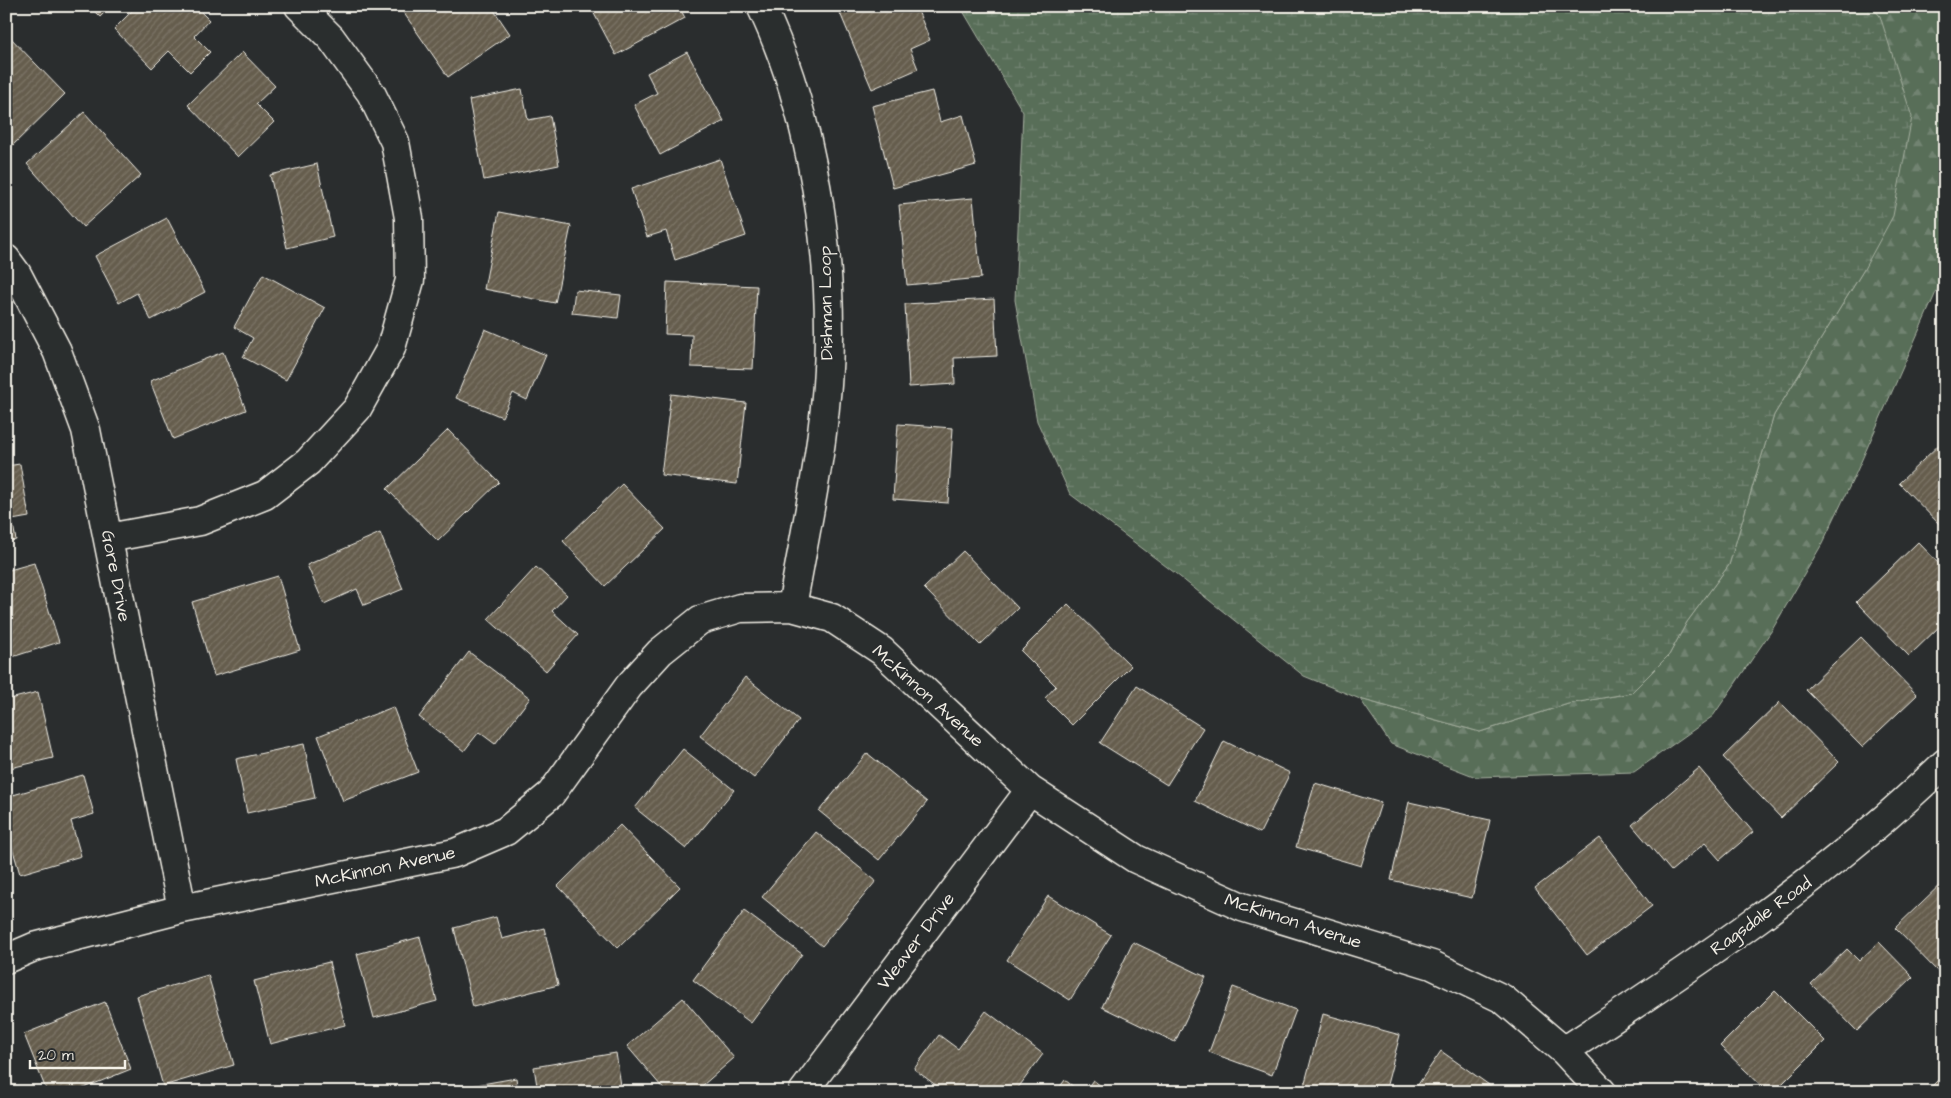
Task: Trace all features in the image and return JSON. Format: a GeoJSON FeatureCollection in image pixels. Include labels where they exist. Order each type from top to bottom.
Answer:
{"type":"FeatureCollection","features":[{"type":"Feature","properties":{"kind":"street"},"geometry":{"type":"LineString","coordinates":[[108,538],[200,521],[264,495],[308,462],[357,409],[391,348],[410,280],[409,218],[395,142],[371,93],[331,38],[299,6]]}},
{"type":"Feature","properties":{"kind":"street","name":"Dishman Loop"},"geometry":{"type":"LineString","coordinates":[[761,6],[776,38],[807,141],[826,244],[830,331],[822,432],[792,606]]}},
{"type":"Feature","properties":{"kind":"street","name":"Gore Drive"},"geometry":{"type":"LineString","coordinates":[[6,258],[17,274],[57,351],[86,430],[182,909]]}},
{"type":"Feature","properties":{"kind":"street","name":"McKinnon Avenue"},"geometry":{"type":"LineString","coordinates":[[6,959],[34,947],[182,909],[455,853],[506,831],[551,794],[629,686],[660,652],[700,620],[740,608],[792,606],[832,618],[882,652],[1030,790],[1136,859],[1242,907],[1432,965],[1503,999],[1564,1051],[1602,1092]]}},
{"type":"Feature","properties":{"kind":"street","name":"Ragsdale Road"},"geometry":{"type":"LineString","coordinates":[[1564,1051],[1679,976],[1813,878],[1945,763]]}},
{"type":"Feature","properties":{"kind":"street","name":"Weaver Drive"},"geometry":{"type":"LineString","coordinates":[[803,1092],[1030,790]]}},
{"type":"Feature","properties":{"kind":"green space"},"geometry":{"type":"Polygon","coordinates":[[[960,6],[1871,6],[1880,16],[1912,117],[1893,216],[1863,271],[1774,415],[1729,565],[1687,622],[1669,655],[1631,693],[1568,704],[1480,732],[1360,699],[1304,676],[1175,573],[1070,494],[1037,421],[1015,300],[1023,112],[960,6]]]}},
{"type":"Feature","properties":{"kind":"green space"},"geometry":{"type":"Polygon","coordinates":[[[1871,6],[1945,6],[1945,272],[1856,473],[1822,544],[1772,630],[1713,716],[1634,772],[1476,777],[1391,744],[1360,699],[1480,732],[1568,704],[1631,693],[1669,655],[1687,622],[1729,565],[1774,415],[1863,271],[1880,16],[1871,6]]]}},
{"type":"Feature","properties":{"kind":"building"},"geometry":{"type":"Polygon","coordinates":[[[89,6],[111,6],[100,17],[89,6]]]}},
{"type":"Feature","properties":{"kind":"building"},"geometry":{"type":"Polygon","coordinates":[[[137,6],[195,6],[209,20],[194,36],[210,52],[190,72],[169,51],[152,68],[114,29],[137,6]]]}},
{"type":"Feature","properties":{"kind":"building"},"geometry":{"type":"Polygon","coordinates":[[[399,6],[491,6],[510,34],[448,77],[399,6]]]}},
{"type":"Feature","properties":{"kind":"building"},"geometry":{"type":"Polygon","coordinates":[[[590,6],[679,6],[685,18],[616,55],[590,6]]]}},
{"type":"Feature","properties":{"kind":"building"},"geometry":{"type":"Polygon","coordinates":[[[857,6],[916,6],[930,40],[910,49],[918,69],[872,89],[840,13],[857,6]]]}},
{"type":"Feature","properties":{"kind":"building"},"geometry":{"type":"Polygon","coordinates":[[[6,33],[65,94],[9,149],[6,146],[6,33]]]}},
{"type":"Feature","properties":{"kind":"building"},"geometry":{"type":"Polygon","coordinates":[[[242,52],[275,86],[256,104],[274,122],[238,157],[188,105],[242,52]]]}},
{"type":"Feature","properties":{"kind":"building"},"geometry":{"type":"Polygon","coordinates":[[[687,52],[724,121],[660,155],[634,105],[657,93],[647,73],[687,52]]]}},
{"type":"Feature","properties":{"kind":"building"},"geometry":{"type":"Polygon","coordinates":[[[522,89],[528,120],[550,116],[559,165],[484,180],[469,100],[522,89]]]}},
{"type":"Feature","properties":{"kind":"building"},"geometry":{"type":"Polygon","coordinates":[[[932,91],[940,122],[963,115],[976,165],[893,188],[872,106],[932,91]]]}},
{"type":"Feature","properties":{"kind":"building"},"geometry":{"type":"Polygon","coordinates":[[[84,112],[141,175],[83,227],[27,164],[84,112]]]}},
{"type":"Feature","properties":{"kind":"building"},"geometry":{"type":"Polygon","coordinates":[[[720,159],[746,236],[675,260],[666,231],[647,237],[631,189],[720,159]]]}},
{"type":"Feature","properties":{"kind":"building"},"geometry":{"type":"Polygon","coordinates":[[[317,164],[333,237],[287,248],[270,175],[317,164]]]}},
{"type":"Feature","properties":{"kind":"building"},"geometry":{"type":"Polygon","coordinates":[[[973,198],[981,278],[907,285],[899,205],[973,198]]]}},
{"type":"Feature","properties":{"kind":"building"},"geometry":{"type":"Polygon","coordinates":[[[499,212],[571,226],[555,303],[484,289],[499,212]]]}},
{"type":"Feature","properties":{"kind":"building"},"geometry":{"type":"Polygon","coordinates":[[[167,218],[205,292],[151,320],[137,293],[119,303],[95,256],[167,218]]]}},
{"type":"Feature","properties":{"kind":"building"},"geometry":{"type":"Polygon","coordinates":[[[263,274],[325,308],[286,380],[243,357],[253,338],[234,327],[263,274]]]}},
{"type":"Feature","properties":{"kind":"building"},"geometry":{"type":"Polygon","coordinates":[[[667,282],[757,286],[753,369],[691,367],[692,335],[665,334],[667,282]]]}},
{"type":"Feature","properties":{"kind":"building"},"geometry":{"type":"Polygon","coordinates":[[[575,290],[621,295],[618,318],[572,313],[575,290]]]}},
{"type":"Feature","properties":{"kind":"building"},"geometry":{"type":"Polygon","coordinates":[[[994,299],[997,356],[954,358],[955,384],[909,387],[905,304],[994,299]]]}},
{"type":"Feature","properties":{"kind":"building"},"geometry":{"type":"Polygon","coordinates":[[[485,329],[546,355],[527,400],[513,393],[502,417],[456,398],[485,329]]]}},
{"type":"Feature","properties":{"kind":"building"},"geometry":{"type":"Polygon","coordinates":[[[223,352],[246,410],[173,439],[150,381],[223,352]]]}},
{"type":"Feature","properties":{"kind":"building"},"geometry":{"type":"Polygon","coordinates":[[[671,394],[746,403],[737,484],[661,475],[671,394]]]}},
{"type":"Feature","properties":{"kind":"building"},"geometry":{"type":"Polygon","coordinates":[[[898,424],[953,428],[948,503],[893,499],[898,424]]]}},
{"type":"Feature","properties":{"kind":"building"},"geometry":{"type":"Polygon","coordinates":[[[448,430],[499,482],[438,541],[387,489],[448,430]]]}},
{"type":"Feature","properties":{"kind":"building"},"geometry":{"type":"Polygon","coordinates":[[[1945,439],[1945,530],[1899,483],[1945,439]]]}},
{"type":"Feature","properties":{"kind":"building"},"geometry":{"type":"Polygon","coordinates":[[[20,464],[29,517],[12,520],[16,540],[6,542],[6,466],[20,464]]]}},
{"type":"Feature","properties":{"kind":"building"},"geometry":{"type":"Polygon","coordinates":[[[622,484],[665,529],[605,586],[563,541],[622,484]]]}},
{"type":"Feature","properties":{"kind":"building"},"geometry":{"type":"Polygon","coordinates":[[[380,533],[403,589],[364,605],[357,589],[324,604],[307,565],[380,533]]]}},
{"type":"Feature","properties":{"kind":"building"},"geometry":{"type":"Polygon","coordinates":[[[1918,542],[1945,570],[1945,627],[1942,624],[1909,656],[1856,602],[1918,542]]]}},
{"type":"Feature","properties":{"kind":"building"},"geometry":{"type":"Polygon","coordinates":[[[963,551],[1018,608],[980,645],[924,588],[963,551]]]}},
{"type":"Feature","properties":{"kind":"building"},"geometry":{"type":"Polygon","coordinates":[[[34,563],[59,642],[6,659],[6,571],[34,563]]]}},
{"type":"Feature","properties":{"kind":"building"},"geometry":{"type":"Polygon","coordinates":[[[536,567],[567,595],[552,611],[578,635],[546,671],[488,619],[536,567]]]}},
{"type":"Feature","properties":{"kind":"building"},"geometry":{"type":"Polygon","coordinates":[[[278,576],[300,650],[214,676],[192,602],[278,576]]]}},
{"type":"Feature","properties":{"kind":"building"},"geometry":{"type":"Polygon","coordinates":[[[1068,604],[1131,666],[1072,725],[1045,698],[1056,686],[1021,651],[1068,604]]]}},
{"type":"Feature","properties":{"kind":"building"},"geometry":{"type":"Polygon","coordinates":[[[1861,637],[1917,695],[1862,747],[1806,690],[1861,637]]]}},
{"type":"Feature","properties":{"kind":"building"},"geometry":{"type":"Polygon","coordinates":[[[469,652],[530,698],[495,744],[479,732],[464,751],[419,717],[469,652]]]}},
{"type":"Feature","properties":{"kind":"building"},"geometry":{"type":"Polygon","coordinates":[[[745,677],[799,720],[754,778],[700,736],[745,677]]]}},
{"type":"Feature","properties":{"kind":"building"},"geometry":{"type":"Polygon","coordinates":[[[1137,686],[1203,728],[1167,785],[1100,743],[1137,686]]]}},
{"type":"Feature","properties":{"kind":"building"},"geometry":{"type":"Polygon","coordinates":[[[38,692],[53,758],[6,769],[6,700],[38,692]]]}},
{"type":"Feature","properties":{"kind":"building"},"geometry":{"type":"Polygon","coordinates":[[[1780,702],[1839,762],[1781,818],[1723,757],[1780,702]]]}},
{"type":"Feature","properties":{"kind":"building"},"geometry":{"type":"Polygon","coordinates":[[[393,707],[418,772],[343,801],[318,736],[393,707]]]}},
{"type":"Feature","properties":{"kind":"building"},"geometry":{"type":"Polygon","coordinates":[[[1224,741],[1290,773],[1260,833],[1195,801],[1224,741]]]}},
{"type":"Feature","properties":{"kind":"building"},"geometry":{"type":"Polygon","coordinates":[[[304,744],[315,798],[247,813],[236,759],[304,744]]]}},
{"type":"Feature","properties":{"kind":"building"},"geometry":{"type":"Polygon","coordinates":[[[683,749],[734,790],[686,849],[635,808],[683,749]]]}},
{"type":"Feature","properties":{"kind":"building"},"geometry":{"type":"Polygon","coordinates":[[[867,753],[927,802],[879,860],[819,811],[867,753]]]}},
{"type":"Feature","properties":{"kind":"building"},"geometry":{"type":"Polygon","coordinates":[[[1699,768],[1753,832],[1720,860],[1705,843],[1671,871],[1632,825],[1699,768]]]}},
{"type":"Feature","properties":{"kind":"building"},"geometry":{"type":"Polygon","coordinates":[[[83,775],[94,814],[71,821],[81,856],[20,874],[6,827],[6,797],[83,775]]]}},
{"type":"Feature","properties":{"kind":"building"},"geometry":{"type":"Polygon","coordinates":[[[1315,783],[1381,803],[1361,866],[1296,847],[1315,783]]]}},
{"type":"Feature","properties":{"kind":"building"},"geometry":{"type":"Polygon","coordinates":[[[1409,802],[1490,820],[1472,898],[1391,880],[1409,802]]]}},
{"type":"Feature","properties":{"kind":"building"},"geometry":{"type":"Polygon","coordinates":[[[620,825],[680,887],[618,948],[558,886],[620,825]]]}},
{"type":"Feature","properties":{"kind":"building"},"geometry":{"type":"Polygon","coordinates":[[[816,832],[876,881],[822,946],[762,897],[816,832]]]}},
{"type":"Feature","properties":{"kind":"building"},"geometry":{"type":"Polygon","coordinates":[[[1600,838],[1652,906],[1587,955],[1535,888],[1600,838]]]}},
{"type":"Feature","properties":{"kind":"building"},"geometry":{"type":"Polygon","coordinates":[[[1945,880],[1945,971],[1941,975],[1895,928],[1945,880]]]}},
{"type":"Feature","properties":{"kind":"building"},"geometry":{"type":"Polygon","coordinates":[[[1048,896],[1111,935],[1070,1000],[1007,960],[1048,896]]]}},
{"type":"Feature","properties":{"kind":"building"},"geometry":{"type":"Polygon","coordinates":[[[744,911],[802,954],[751,1023],[693,980],[744,911]]]}},
{"type":"Feature","properties":{"kind":"building"},"geometry":{"type":"Polygon","coordinates":[[[496,917],[502,939],[544,928],[558,985],[473,1007],[454,928],[496,917]]]}},
{"type":"Feature","properties":{"kind":"building"},"geometry":{"type":"Polygon","coordinates":[[[420,937],[437,1001],[374,1018],[357,954],[420,937]]]}},
{"type":"Feature","properties":{"kind":"building"},"geometry":{"type":"Polygon","coordinates":[[[1133,942],[1206,977],[1175,1042],[1102,1007],[1133,942]]]}},
{"type":"Feature","properties":{"kind":"building"},"geometry":{"type":"Polygon","coordinates":[[[1879,942],[1913,977],[1857,1031],[1811,984],[1847,949],[1859,961],[1879,942]]]}},
{"type":"Feature","properties":{"kind":"building"},"geometry":{"type":"Polygon","coordinates":[[[329,962],[345,1025],[270,1044],[254,981],[329,962]]]}},
{"type":"Feature","properties":{"kind":"building"},"geometry":{"type":"Polygon","coordinates":[[[208,975],[234,1065],[163,1086],[137,996],[208,975]]]}},
{"type":"Feature","properties":{"kind":"building"},"geometry":{"type":"Polygon","coordinates":[[[1233,987],[1296,1010],[1272,1075],[1209,1052],[1233,987]]]}},
{"type":"Feature","properties":{"kind":"building"},"geometry":{"type":"Polygon","coordinates":[[[1775,991],[1825,1041],[1774,1092],[1768,1092],[1720,1046],[1775,991]]]}},
{"type":"Feature","properties":{"kind":"building"},"geometry":{"type":"Polygon","coordinates":[[[683,998],[734,1058],[695,1092],[666,1092],[627,1046],[683,998]]]}},
{"type":"Feature","properties":{"kind":"building"},"geometry":{"type":"Polygon","coordinates":[[[105,1002],[131,1069],[74,1092],[47,1092],[24,1034],[105,1002]]]}},
{"type":"Feature","properties":{"kind":"building"},"geometry":{"type":"Polygon","coordinates":[[[986,1011],[1043,1054],[1015,1092],[993,1092],[990,1090],[989,1092],[945,1092],[914,1069],[939,1035],[958,1049],[986,1011]]]}},
{"type":"Feature","properties":{"kind":"building"},"geometry":{"type":"Polygon","coordinates":[[[1323,1014],[1400,1035],[1385,1092],[1310,1092],[1303,1090],[1323,1014]]]}},
{"type":"Feature","properties":{"kind":"building"},"geometry":{"type":"Polygon","coordinates":[[[1441,1051],[1499,1092],[1413,1092],[1441,1051]]]}},
{"type":"Feature","properties":{"kind":"building"},"geometry":{"type":"Polygon","coordinates":[[[616,1053],[622,1092],[538,1092],[534,1067],[616,1053]]]}},
{"type":"Feature","properties":{"kind":"building"},"geometry":{"type":"Polygon","coordinates":[[[1944,1074],[1945,1092],[1926,1092],[1944,1074]]]}},
{"type":"Feature","properties":{"kind":"building"},"geometry":{"type":"Polygon","coordinates":[[[516,1078],[518,1092],[436,1092],[516,1078]]]}},
{"type":"Feature","properties":{"kind":"building"},"geometry":{"type":"Polygon","coordinates":[[[1065,1080],[1080,1092],[1056,1092],[1065,1080]]]}},
{"type":"Feature","properties":{"kind":"building"},"geometry":{"type":"Polygon","coordinates":[[[1093,1080],[1109,1092],[1084,1092],[1093,1080]]]}},
{"type":"Feature","properties":{"kind":"building"},"geometry":{"type":"Polygon","coordinates":[[[905,1087],[911,1092],[901,1092],[905,1087]]]}}]}
